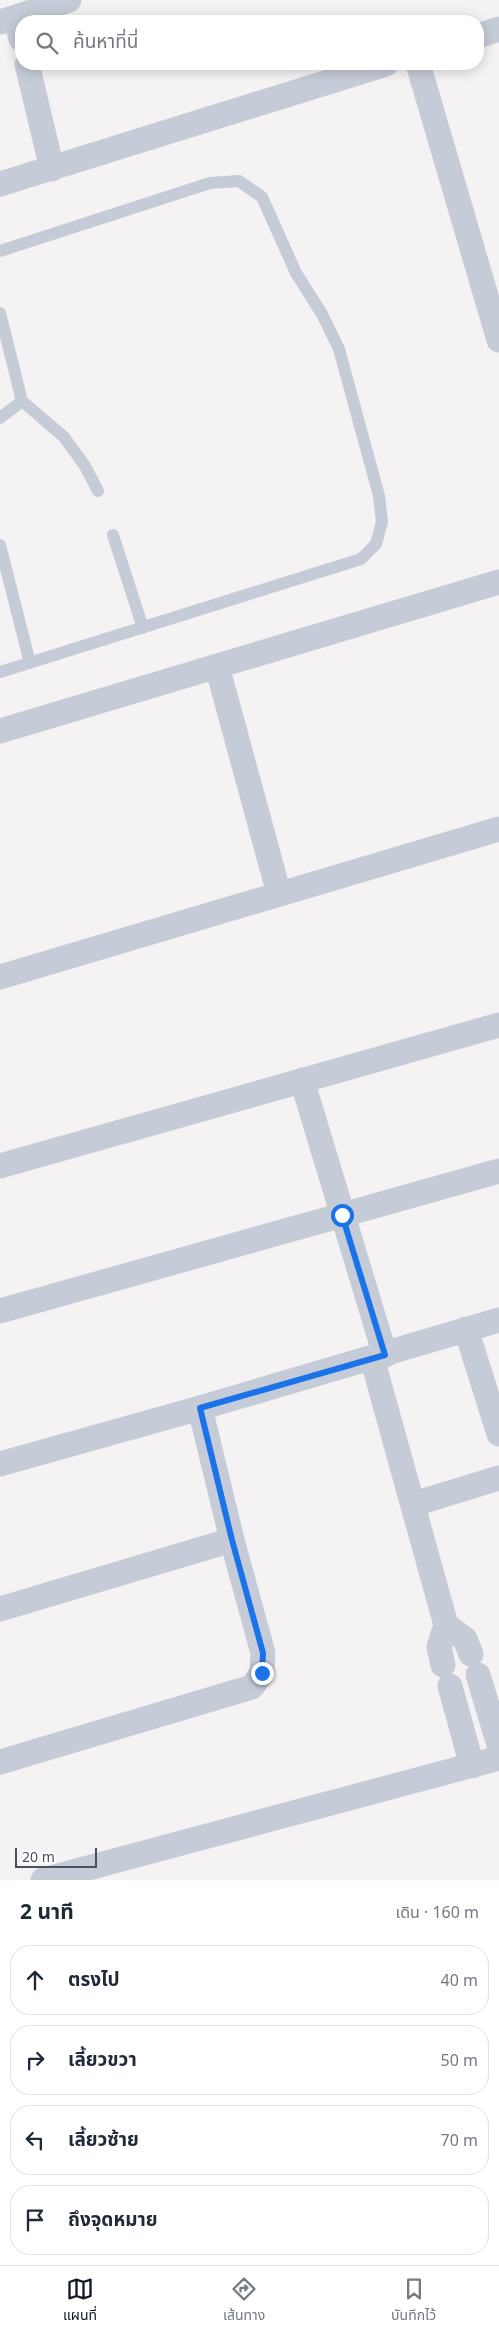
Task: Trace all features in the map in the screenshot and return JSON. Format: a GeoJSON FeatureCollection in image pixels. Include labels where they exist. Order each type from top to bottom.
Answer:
{"type":"FeatureCollection","features":[{"type":"Feature","properties":{"kind":"street"},"geometry":{"type":"LineString","coordinates":[[36,15],[69,0]]}},
{"type":"Feature","properties":{"kind":"street"},"geometry":{"type":"LineString","coordinates":[[484,34],[499,29]]}},
{"type":"Feature","properties":{"kind":"street"},"geometry":{"type":"LineString","coordinates":[[28,70],[52,169]]}},
{"type":"Feature","properties":{"kind":"street"},"geometry":{"type":"LineString","coordinates":[[0,184],[367,70]]}},
{"type":"Feature","properties":{"kind":"street"},"geometry":{"type":"LineString","coordinates":[[420,70],[489,271],[499,340]]}},
{"type":"Feature","properties":{"kind":"street"},"geometry":{"type":"LineString","coordinates":[[0,731],[499,582]]}},
{"type":"Feature","properties":{"kind":"street"},"geometry":{"type":"LineString","coordinates":[[217,666],[279,894]]}},
{"type":"Feature","properties":{"kind":"street"},"geometry":{"type":"LineString","coordinates":[[0,977],[499,829]]}},
{"type":"Feature","properties":{"kind":"street"},"geometry":{"type":"LineString","coordinates":[[0,1166],[499,1025]]}},
{"type":"Feature","properties":{"kind":"street"},"geometry":{"type":"LineString","coordinates":[[302,1080],[342,1215],[446,1625],[439,1647],[472,1766]]}},
{"type":"Feature","properties":{"kind":"street"},"geometry":{"type":"LineString","coordinates":[[0,1311],[499,1171]]}},
{"type":"Feature","properties":{"kind":"street"},"geometry":{"type":"LineString","coordinates":[[0,1464],[379,1357],[499,1320]]}},
{"type":"Feature","properties":{"kind":"street"},"geometry":{"type":"LineString","coordinates":[[466,1329],[499,1434]]}},
{"type":"Feature","properties":{"kind":"street"},"geometry":{"type":"LineString","coordinates":[[0,1762],[252,1687],[262,1673],[263,1653],[232,1540],[200,1408]]}},
{"type":"Feature","properties":{"kind":"street"},"geometry":{"type":"LineString","coordinates":[[414,1504],[499,1478]]}},
{"type":"Feature","properties":{"kind":"street"},"geometry":{"type":"LineString","coordinates":[[0,1609],[232,1540]]}},
{"type":"Feature","properties":{"kind":"street"},"geometry":{"type":"LineString","coordinates":[[446,1625],[465,1638],[499,1745]]}},
{"type":"Feature","properties":{"kind":"street"},"geometry":{"type":"LineString","coordinates":[[43,1880],[499,1758]]}},
{"type":"Feature","properties":{"kind":"lane"},"geometry":{"type":"LineString","coordinates":[[0,251],[210,183],[240,181],[262,197],[296,273],[322,314],[339,349],[379,496],[382,522],[376,544],[361,559],[0,672]]}},
{"type":"Feature","properties":{"kind":"lane"},"geometry":{"type":"LineString","coordinates":[[0,313],[22,401],[64,437],[85,466],[98,491]]}},
{"type":"Feature","properties":{"kind":"lane"},"geometry":{"type":"LineString","coordinates":[[0,418],[22,401]]}},
{"type":"Feature","properties":{"kind":"lane"},"geometry":{"type":"LineString","coordinates":[[113,535],[143,628]]}},
{"type":"Feature","properties":{"kind":"lane"},"geometry":{"type":"LineString","coordinates":[[0,545],[30,662]]}},
{"type":"Feature","properties":{"kind":"route"},"geometry":{"type":"LineString","coordinates":[[262,1673],[263,1653],[232,1540],[200,1408],[385,1355],[342,1215]]}}]}
